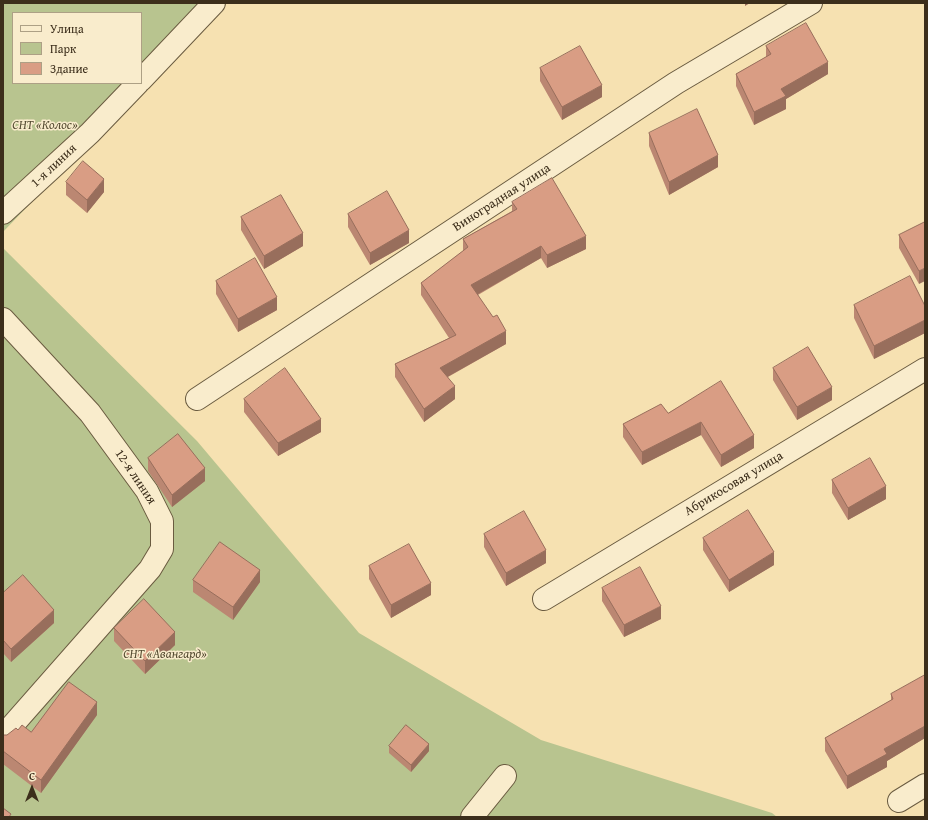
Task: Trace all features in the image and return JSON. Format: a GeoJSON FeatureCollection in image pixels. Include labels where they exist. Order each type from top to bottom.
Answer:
{"type":"FeatureCollection","features":[{"type":"Feature","properties":{"kind":"street"},"geometry":{"type":"LineString","coordinates":[[142,79],[214,3]]}},
{"type":"Feature","properties":{"kind":"street"},"geometry":{"type":"LineString","coordinates":[[195,23],[229,3]]}},
{"type":"Feature","properties":{"kind":"street","name":"Виноградная улица"},"geometry":{"type":"LineString","coordinates":[[197,399],[676,83],[811,3]]}},
{"type":"Feature","properties":{"kind":"street","name":"1-я линия"},"geometry":{"type":"LineString","coordinates":[[3,213],[90,133],[137,84]]}},
{"type":"Feature","properties":{"kind":"street","name":"12-я линия"},"geometry":{"type":"LineString","coordinates":[[3,320],[90,413],[147,491],[162,521],[162,549],[150,569],[3,736]]}},
{"type":"Feature","properties":{"kind":"street","name":"Абрикосовая улица"},"geometry":{"type":"LineString","coordinates":[[544,599],[925,369]]}},
{"type":"Feature","properties":{"kind":"street"},"geometry":{"type":"LineString","coordinates":[[472,817],[505,776]]}},
{"type":"Feature","properties":{"kind":"street"},"geometry":{"type":"LineString","coordinates":[[899,801],[925,785]]}},
{"type":"Feature","properties":{"kind":"green space","name":"СНТ «Колос»"},"geometry":{"type":"Polygon","coordinates":[[[3,3],[222,3],[3,232],[3,3]]]}},
{"type":"Feature","properties":{"kind":"green space","name":"СНТ «Авангард»"},"geometry":{"type":"Polygon","coordinates":[[[3,248],[197,441],[359,633],[541,740],[772,813],[777,817],[3,817],[3,248]]]}},
{"type":"Feature","properties":{"kind":"building"},"geometry":{"type":"Polygon","coordinates":[[[806,23],[828,62],[781,89],[786,96],[754,112],[736,74],[771,54],[766,46],[806,23]]]}},
{"type":"Feature","properties":{"kind":"building"},"geometry":{"type":"Polygon","coordinates":[[[580,46],[602,85],[562,107],[540,68],[580,46]]]}},
{"type":"Feature","properties":{"kind":"building"},"geometry":{"type":"Polygon","coordinates":[[[697,109],[718,155],[669,182],[649,133],[697,109]]]}},
{"type":"Feature","properties":{"kind":"building"},"geometry":{"type":"Polygon","coordinates":[[[83,161],[104,179],[87,200],[66,182],[83,161]]]}},
{"type":"Feature","properties":{"kind":"building"},"geometry":{"type":"Polygon","coordinates":[[[552,178],[586,236],[547,255],[541,246],[471,285],[493,317],[497,315],[506,331],[440,368],[455,386],[424,409],[395,364],[456,335],[421,283],[468,247],[463,239],[517,209],[512,202],[552,178]]]}},
{"type":"Feature","properties":{"kind":"building"},"geometry":{"type":"Polygon","coordinates":[[[387,191],[409,230],[370,253],[348,214],[387,191]]]}},
{"type":"Feature","properties":{"kind":"building"},"geometry":{"type":"Polygon","coordinates":[[[281,195],[303,233],[264,256],[241,217],[281,195]]]}},
{"type":"Feature","properties":{"kind":"building"},"geometry":{"type":"Polygon","coordinates":[[[925,222],[925,268],[919,271],[899,235],[925,222]]]}},
{"type":"Feature","properties":{"kind":"building"},"geometry":{"type":"Polygon","coordinates":[[[255,258],[277,297],[238,319],[216,281],[255,258]]]}},
{"type":"Feature","properties":{"kind":"building"},"geometry":{"type":"Polygon","coordinates":[[[910,276],[925,306],[925,320],[874,346],[854,305],[910,276]]]}},
{"type":"Feature","properties":{"kind":"building"},"geometry":{"type":"Polygon","coordinates":[[[808,347],[832,387],[797,407],[773,368],[808,347]]]}},
{"type":"Feature","properties":{"kind":"building"},"geometry":{"type":"Polygon","coordinates":[[[285,368],[321,419],[278,443],[244,399],[285,368]]]}},
{"type":"Feature","properties":{"kind":"building"},"geometry":{"type":"Polygon","coordinates":[[[721,381],[754,435],[721,455],[701,422],[642,452],[623,424],[661,404],[668,413],[721,381]]]}},
{"type":"Feature","properties":{"kind":"building"},"geometry":{"type":"Polygon","coordinates":[[[178,434],[205,468],[172,495],[148,458],[178,434]]]}},
{"type":"Feature","properties":{"kind":"building"},"geometry":{"type":"Polygon","coordinates":[[[870,458],[886,486],[848,508],[832,480],[870,458]]]}},
{"type":"Feature","properties":{"kind":"building"},"geometry":{"type":"Polygon","coordinates":[[[748,510],[774,552],[729,580],[703,538],[748,510]]]}},
{"type":"Feature","properties":{"kind":"building"},"geometry":{"type":"Polygon","coordinates":[[[524,511],[546,550],[506,573],[484,534],[524,511]]]}},
{"type":"Feature","properties":{"kind":"building"},"geometry":{"type":"Polygon","coordinates":[[[220,542],[260,570],[233,607],[193,580],[220,542]]]}},
{"type":"Feature","properties":{"kind":"building"},"geometry":{"type":"Polygon","coordinates":[[[409,544],[431,583],[391,605],[369,566],[409,544]]]}},
{"type":"Feature","properties":{"kind":"building"},"geometry":{"type":"Polygon","coordinates":[[[640,567],[661,606],[624,625],[602,588],[640,567]]]}},
{"type":"Feature","properties":{"kind":"building"},"geometry":{"type":"Polygon","coordinates":[[[23,575],[54,610],[11,649],[3,640],[3,593],[23,575]]]}},
{"type":"Feature","properties":{"kind":"building"},"geometry":{"type":"Polygon","coordinates":[[[144,599],[175,632],[145,661],[114,628],[144,599]]]}},
{"type":"Feature","properties":{"kind":"building"},"geometry":{"type":"Polygon","coordinates":[[[925,675],[925,726],[884,749],[887,754],[847,776],[825,738],[893,699],[891,694],[925,675]]]}},
{"type":"Feature","properties":{"kind":"building"},"geometry":{"type":"Polygon","coordinates":[[[69,682],[97,702],[41,780],[3,751],[3,735],[7,735],[16,728],[18,730],[22,725],[31,732],[69,682]]]}},
{"type":"Feature","properties":{"kind":"building"},"geometry":{"type":"Polygon","coordinates":[[[406,725],[429,744],[411,765],[389,746],[406,725]]]}},
{"type":"Feature","properties":{"kind":"building"},"geometry":{"type":"Polygon","coordinates":[[[3,808],[11,814],[9,817],[3,817],[3,808]]]}}]}
